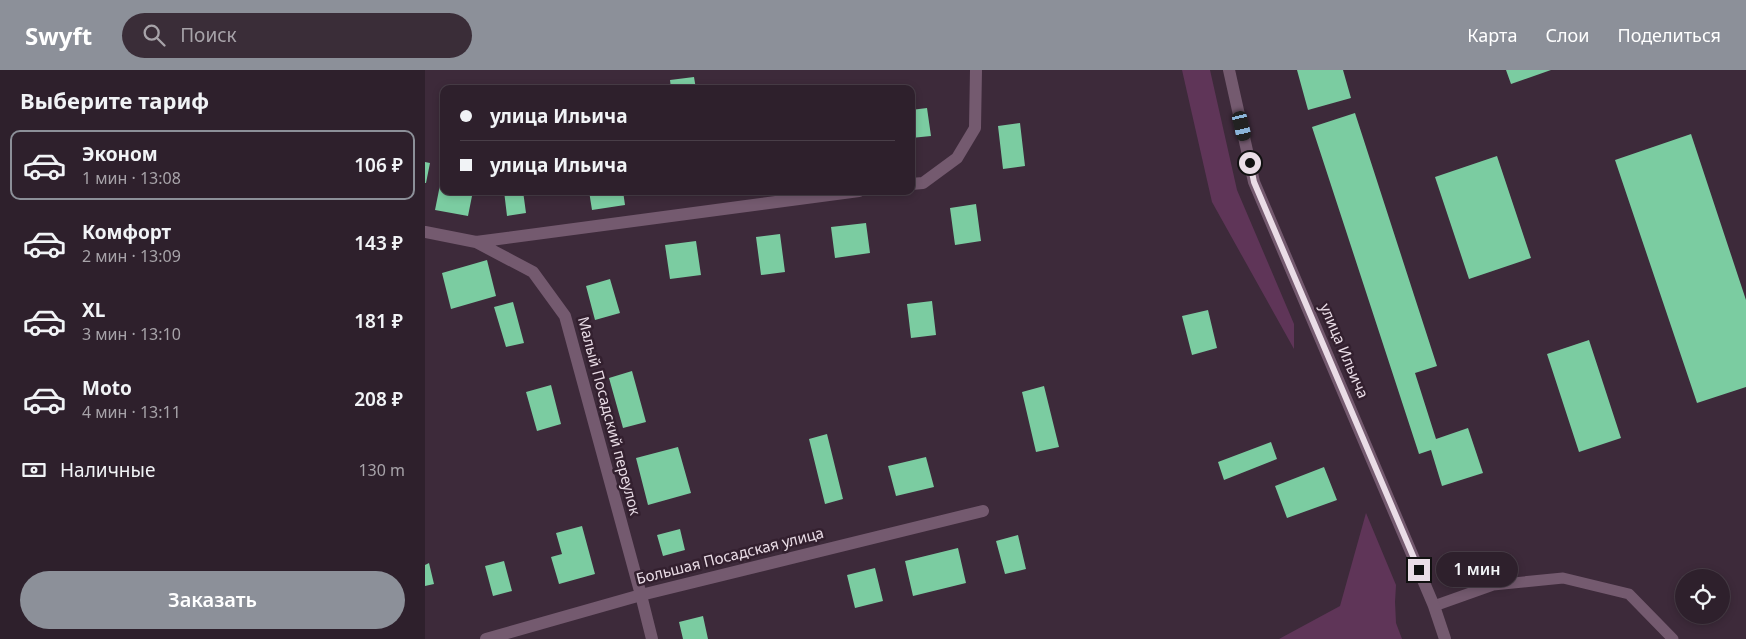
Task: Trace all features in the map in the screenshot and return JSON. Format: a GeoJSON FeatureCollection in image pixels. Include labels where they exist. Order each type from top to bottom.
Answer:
{"type":"FeatureCollection","features":[{"type":"Feature","properties":{"kind":"street"},"geometry":{"type":"LineString","coordinates":[[915,184],[923,183],[957,158],[975,128],[975,70]]}},
{"type":"Feature","properties":{"kind":"street","name":"улица Ильича"},"geometry":{"type":"LineString","coordinates":[[1229,70],[1254,182],[1434,606],[1445,639]]}},
{"type":"Feature","properties":{"kind":"street"},"geometry":{"type":"LineString","coordinates":[[425,232],[477,242],[829,195]]}},
{"type":"Feature","properties":{"kind":"street","name":"Малый Посадский переулок"},"geometry":{"type":"LineString","coordinates":[[477,242],[533,272],[565,316],[652,639]]}},
{"type":"Feature","properties":{"kind":"street","name":"Большая Посадская улица"},"geometry":{"type":"LineString","coordinates":[[486,639],[641,595],[983,511]]}},
{"type":"Feature","properties":{"kind":"lane"},"geometry":{"type":"LineString","coordinates":[[1434,606],[1493,585],[1563,578],[1629,594],[1673,639]]}},
{"type":"Feature","properties":{"kind":"shaded area"},"geometry":{"type":"Polygon","coordinates":[[[1182,70],[1210,70],[1237,190],[1294,324],[1294,349],[1212,202],[1182,70]]]}},
{"type":"Feature","properties":{"kind":"shaded area"},"geometry":{"type":"Polygon","coordinates":[[[1366,513],[1396,585],[1396,623],[1402,639],[1279,639],[1340,606],[1366,513]]]}},
{"type":"Feature","properties":{"kind":"building"},"geometry":{"type":"Polygon","coordinates":[[[1297,70],[1343,70],[1351,98],[1308,110],[1297,70]]]}},
{"type":"Feature","properties":{"kind":"building"},"geometry":{"type":"Polygon","coordinates":[[[1506,70],[1551,70],[1511,84],[1506,70]]]}},
{"type":"Feature","properties":{"kind":"building"},"geometry":{"type":"Polygon","coordinates":[[[694,77],[695,85],[671,85],[670,80],[694,77]]]}},
{"type":"Feature","properties":{"kind":"building"},"geometry":{"type":"Polygon","coordinates":[[[927,108],[931,136],[915,138],[915,110],[927,108]]]}},
{"type":"Feature","properties":{"kind":"building"},"geometry":{"type":"Polygon","coordinates":[[[1355,113],[1437,366],[1415,373],[1436,439],[1468,428],[1483,473],[1442,486],[1431,450],[1419,454],[1312,127],[1355,113]]]}},
{"type":"Feature","properties":{"kind":"building"},"geometry":{"type":"Polygon","coordinates":[[[1020,123],[1025,166],[1003,169],[998,126],[1020,123]]]}},
{"type":"Feature","properties":{"kind":"building"},"geometry":{"type":"Polygon","coordinates":[[[1691,134],[1746,300],[1746,387],[1697,403],[1615,160],[1691,134]]]}},
{"type":"Feature","properties":{"kind":"building"},"geometry":{"type":"Polygon","coordinates":[[[1497,156],[1531,258],[1469,279],[1435,177],[1497,156]]]}},
{"type":"Feature","properties":{"kind":"building"},"geometry":{"type":"Polygon","coordinates":[[[425,162],[430,163],[426,183],[425,183],[425,162]]]}},
{"type":"Feature","properties":{"kind":"building"},"geometry":{"type":"Polygon","coordinates":[[[440,185],[440,195],[472,195],[468,216],[435,210],[440,185]]]}},
{"type":"Feature","properties":{"kind":"building"},"geometry":{"type":"Polygon","coordinates":[[[504,195],[524,195],[526,213],[507,216],[504,195]]]}},
{"type":"Feature","properties":{"kind":"building"},"geometry":{"type":"Polygon","coordinates":[[[590,195],[624,195],[625,205],[592,210],[590,195]]]}},
{"type":"Feature","properties":{"kind":"building"},"geometry":{"type":"Polygon","coordinates":[[[976,204],[981,241],[955,245],[950,208],[976,204]]]}},
{"type":"Feature","properties":{"kind":"building"},"geometry":{"type":"Polygon","coordinates":[[[866,223],[870,253],[835,258],[831,227],[866,223]]]}},
{"type":"Feature","properties":{"kind":"building"},"geometry":{"type":"Polygon","coordinates":[[[780,234],[785,272],[761,275],[756,237],[780,234]]]}},
{"type":"Feature","properties":{"kind":"building"},"geometry":{"type":"Polygon","coordinates":[[[696,241],[701,275],[670,279],[665,245],[696,241]]]}},
{"type":"Feature","properties":{"kind":"building"},"geometry":{"type":"Polygon","coordinates":[[[487,260],[496,296],[451,309],[442,273],[487,260]]]}},
{"type":"Feature","properties":{"kind":"building"},"geometry":{"type":"Polygon","coordinates":[[[610,279],[620,313],[595,320],[586,286],[610,279]]]}},
{"type":"Feature","properties":{"kind":"building"},"geometry":{"type":"Polygon","coordinates":[[[932,301],[936,335],[911,338],[907,304],[932,301]]]}},
{"type":"Feature","properties":{"kind":"building"},"geometry":{"type":"Polygon","coordinates":[[[513,302],[524,343],[506,347],[494,307],[513,302]]]}},
{"type":"Feature","properties":{"kind":"building"},"geometry":{"type":"Polygon","coordinates":[[[1208,310],[1217,348],[1192,355],[1182,316],[1208,310]]]}},
{"type":"Feature","properties":{"kind":"building"},"geometry":{"type":"Polygon","coordinates":[[[1589,340],[1621,438],[1579,452],[1547,354],[1589,340]]]}},
{"type":"Feature","properties":{"kind":"building"},"geometry":{"type":"Polygon","coordinates":[[[632,371],[646,422],[623,428],[609,378],[632,371]]]}},
{"type":"Feature","properties":{"kind":"building"},"geometry":{"type":"Polygon","coordinates":[[[551,385],[561,424],[537,431],[526,392],[551,385]]]}},
{"type":"Feature","properties":{"kind":"building"},"geometry":{"type":"Polygon","coordinates":[[[1044,386],[1059,447],[1036,452],[1022,392],[1044,386]]]}},
{"type":"Feature","properties":{"kind":"building"},"geometry":{"type":"Polygon","coordinates":[[[827,434],[843,499],[825,504],[809,439],[827,434]]]}},
{"type":"Feature","properties":{"kind":"building"},"geometry":{"type":"Polygon","coordinates":[[[1271,442],[1277,459],[1224,480],[1218,462],[1271,442]]]}},
{"type":"Feature","properties":{"kind":"building"},"geometry":{"type":"Polygon","coordinates":[[[678,447],[691,493],[648,505],[636,458],[678,447]]]}},
{"type":"Feature","properties":{"kind":"building"},"geometry":{"type":"Polygon","coordinates":[[[926,457],[934,487],[896,496],[888,466],[926,457]]]}},
{"type":"Feature","properties":{"kind":"building"},"geometry":{"type":"Polygon","coordinates":[[[1324,467],[1337,500],[1287,518],[1275,486],[1324,467]]]}},
{"type":"Feature","properties":{"kind":"building"},"geometry":{"type":"Polygon","coordinates":[[[582,526],[595,574],[559,584],[551,557],[562,554],[556,533],[582,526]]]}},
{"type":"Feature","properties":{"kind":"building"},"geometry":{"type":"Polygon","coordinates":[[[680,529],[685,550],[663,556],[657,535],[680,529]]]}},
{"type":"Feature","properties":{"kind":"building"},"geometry":{"type":"Polygon","coordinates":[[[1018,535],[1026,569],[1005,574],[996,541],[1018,535]]]}},
{"type":"Feature","properties":{"kind":"building"},"geometry":{"type":"Polygon","coordinates":[[[958,548],[966,583],[913,596],[905,561],[958,548]]]}},
{"type":"Feature","properties":{"kind":"building"},"geometry":{"type":"Polygon","coordinates":[[[504,561],[512,591],[493,596],[485,566],[504,561]]]}},
{"type":"Feature","properties":{"kind":"building"},"geometry":{"type":"Polygon","coordinates":[[[429,563],[434,584],[425,586],[425,565],[429,563]]]}},
{"type":"Feature","properties":{"kind":"building"},"geometry":{"type":"Polygon","coordinates":[[[875,568],[883,601],[855,608],[847,575],[875,568]]]}},
{"type":"Feature","properties":{"kind":"building"},"geometry":{"type":"Polygon","coordinates":[[[703,616],[708,639],[683,639],[679,622],[703,616]]]}},
{"type":"Feature","properties":{"kind":"route"},"geometry":{"type":"LineString","coordinates":[[1250,163],[1254,182],[1419,570]]}}]}
